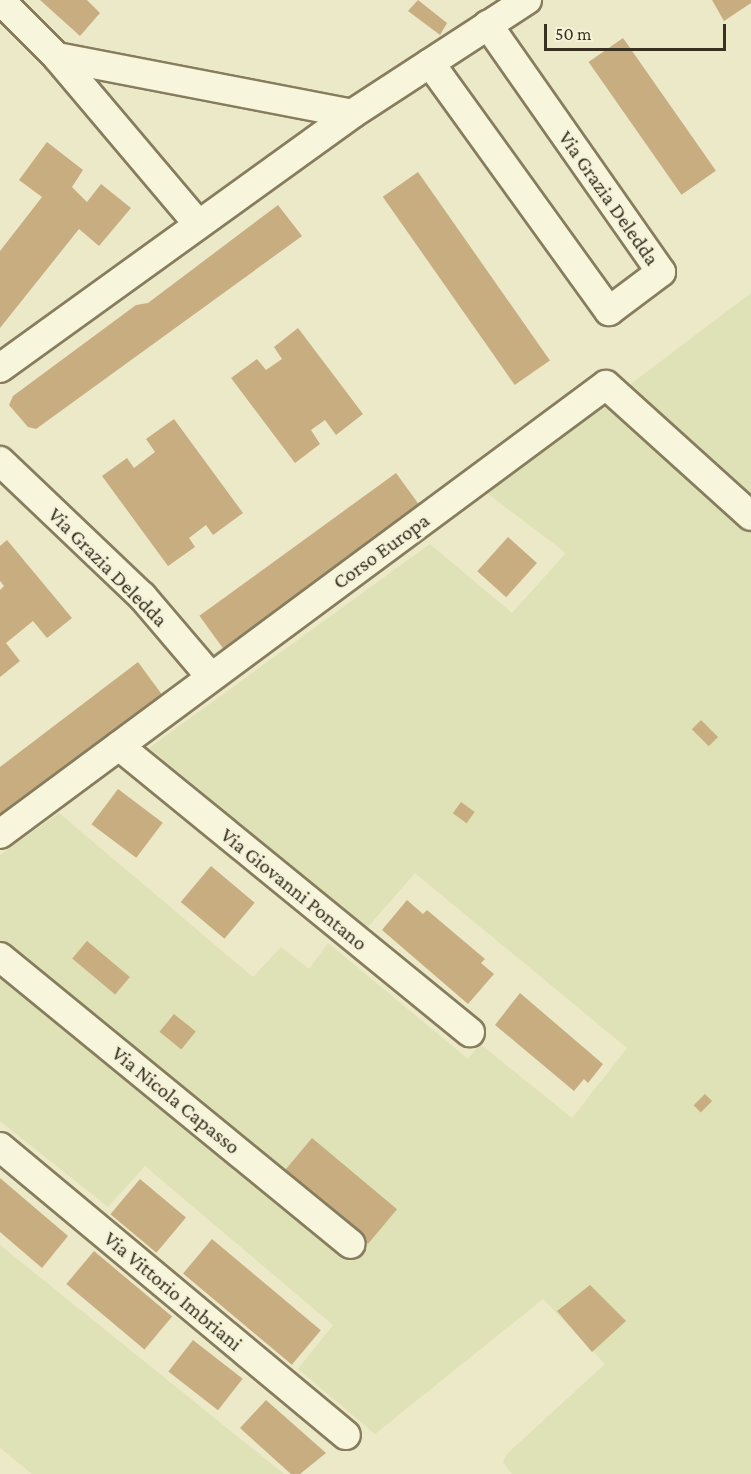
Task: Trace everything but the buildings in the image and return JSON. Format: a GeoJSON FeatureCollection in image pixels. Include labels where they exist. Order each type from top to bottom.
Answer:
{"type":"FeatureCollection","features":[{"type":"Feature","properties":{"kind":"street"},"geometry":{"type":"LineString","coordinates":[[0,0],[57,57],[198,224]]}},
{"type":"Feature","properties":{"kind":"street"},"geometry":{"type":"LineString","coordinates":[[0,368],[352,114],[526,0]]}},
{"type":"Feature","properties":{"kind":"street","name":"Via Grazia Deledda"},"geometry":{"type":"LineString","coordinates":[[430,63],[609,311],[661,272],[488,25]]}},
{"type":"Feature","properties":{"kind":"street"},"geometry":{"type":"LineString","coordinates":[[57,57],[352,114]]}},
{"type":"Feature","properties":{"kind":"street","name":"Corso Europa"},"geometry":{"type":"LineString","coordinates":[[0,834],[606,386],[751,516]]}},
{"type":"Feature","properties":{"kind":"street","name":"Via Grazia Deledda"},"geometry":{"type":"LineString","coordinates":[[0,461],[142,596],[211,677]]}},
{"type":"Feature","properties":{"kind":"street","name":"Via Giovanni Pontano"},"geometry":{"type":"LineString","coordinates":[[119,746],[470,1032]]}},
{"type":"Feature","properties":{"kind":"street","name":"Via Nicola Capasso"},"geometry":{"type":"LineString","coordinates":[[0,957],[351,1244]]}},
{"type":"Feature","properties":{"kind":"street","name":"Via Vittorio Imbriani"},"geometry":{"type":"LineString","coordinates":[[0,1147],[346,1435]]}},
{"type":"Feature","properties":{"kind":"green space"},"geometry":{"type":"Polygon","coordinates":[[[751,293],[751,1474],[512,1474],[503,1462],[507,1454],[605,1364],[543,1299],[375,1434],[298,1369],[333,1325],[145,1166],[108,1207],[0,1121],[0,855],[59,813],[253,977],[281,947],[309,969],[328,943],[468,1059],[480,1044],[572,1118],[627,1048],[415,873],[367,928],[149,748],[430,544],[512,613],[566,553],[487,493],[751,293]]]}},
{"type":"Feature","properties":{"kind":"green space"},"geometry":{"type":"Polygon","coordinates":[[[0,1245],[284,1474],[32,1474],[0,1448],[0,1245]]]}}]}
